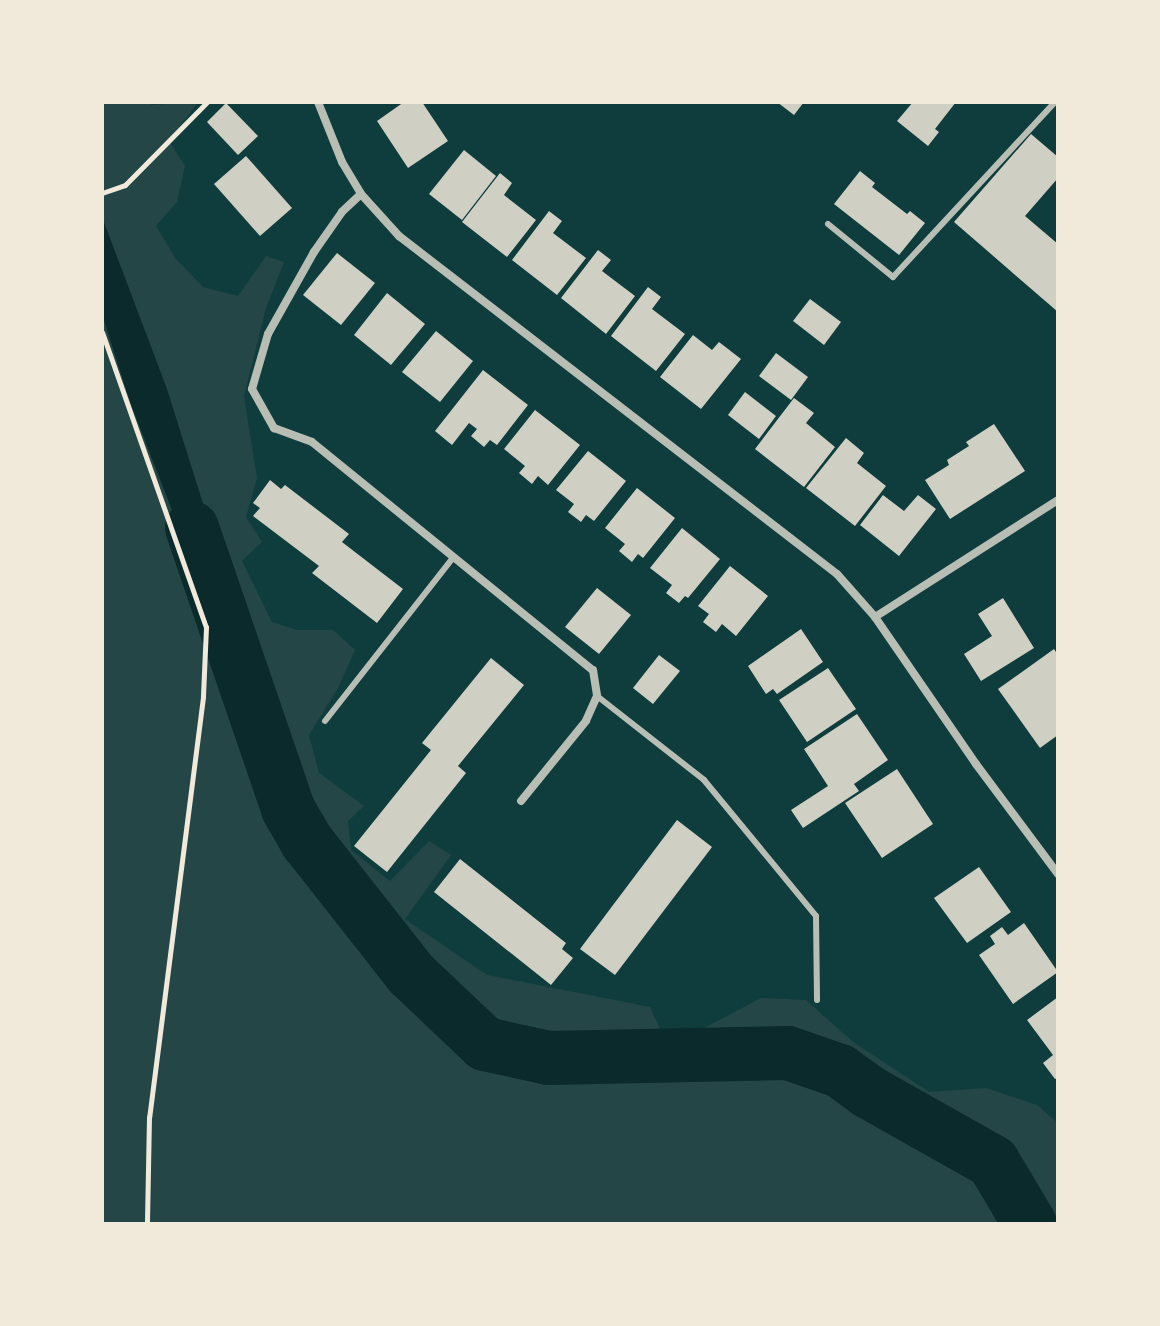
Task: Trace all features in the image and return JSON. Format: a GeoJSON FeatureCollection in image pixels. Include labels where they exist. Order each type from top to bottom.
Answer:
{"type":"FeatureCollection","features":[{"type":"Feature","properties":{"kind":"street"},"geometry":{"type":"LineString","coordinates":[[318,102],[342,162],[361,194],[399,236],[786,531],[837,574],[875,617],[976,764],[1058,874]]}},
{"type":"Feature","properties":{"kind":"street"},"geometry":{"type":"LineString","coordinates":[[361,194],[342,212],[314,252],[268,334],[252,389],[274,428],[312,442],[452,559],[593,670],[597,696],[586,721],[521,801]]}},
{"type":"Feature","properties":{"kind":"street"},"geometry":{"type":"LineString","coordinates":[[875,617],[1058,500]]}},
{"type":"Feature","properties":{"kind":"lane"},"geometry":{"type":"LineString","coordinates":[[828,224],[893,277],[1055,102]]}},
{"type":"Feature","properties":{"kind":"lane"},"geometry":{"type":"LineString","coordinates":[[325,721],[452,559]]}},
{"type":"Feature","properties":{"kind":"lane"},"geometry":{"type":"LineString","coordinates":[[597,696],[704,780],[816,916],[817,1000]]}},
{"type":"Feature","properties":{"kind":"path"},"geometry":{"type":"LineString","coordinates":[[102,193],[125,185],[207,102]]}},
{"type":"Feature","properties":{"kind":"path"},"geometry":{"type":"LineString","coordinates":[[102,332],[206,627],[203,697],[149,1117],[147,1224]]}},
{"type":"Feature","properties":{"kind":"shaded area"},"geometry":{"type":"Polygon","coordinates":[[[102,102],[151,102],[151,105],[198,102],[169,141],[185,166],[177,202],[156,226],[176,259],[203,287],[238,296],[266,256],[284,262],[266,308],[244,396],[257,478],[246,517],[262,542],[242,561],[272,622],[297,630],[333,630],[355,650],[338,688],[309,735],[319,773],[364,806],[348,821],[351,850],[390,881],[429,841],[451,855],[405,919],[487,975],[650,1007],[664,1038],[706,1027],[761,998],[806,1000],[853,1042],[929,1092],[986,1088],[1037,1105],[1058,1123],[1058,1224],[102,1224],[102,102]]]}},
{"type":"Feature","properties":{"kind":"shaded area"},"geometry":{"type":"Polygon","coordinates":[[[102,217],[167,389],[231,593],[207,600],[130,402],[102,314],[102,217]]]}},
{"type":"Feature","properties":{"kind":"building"},"geometry":{"type":"Polygon","coordinates":[[[404,102],[422,102],[448,141],[408,168],[377,121],[404,102]]]}},
{"type":"Feature","properties":{"kind":"building"},"geometry":{"type":"Polygon","coordinates":[[[777,102],[804,102],[794,115],[777,102]]]}},
{"type":"Feature","properties":{"kind":"building"},"geometry":{"type":"Polygon","coordinates":[[[913,102],[956,102],[935,129],[939,132],[928,146],[897,121],[913,102]]]}},
{"type":"Feature","properties":{"kind":"building"},"geometry":{"type":"Polygon","coordinates":[[[226,103],[258,136],[238,155],[207,122],[226,103]]]}},
{"type":"Feature","properties":{"kind":"building"},"geometry":{"type":"Polygon","coordinates":[[[1031,134],[1058,157],[1058,178],[1025,216],[1058,244],[1058,312],[954,222],[1031,134]]]}},
{"type":"Feature","properties":{"kind":"building"},"geometry":{"type":"Polygon","coordinates":[[[464,150],[496,176],[462,220],[429,194],[464,150]]]}},
{"type":"Feature","properties":{"kind":"building"},"geometry":{"type":"Polygon","coordinates":[[[246,156],[292,208],[260,236],[214,184],[246,156]]]}},
{"type":"Feature","properties":{"kind":"building"},"geometry":{"type":"Polygon","coordinates":[[[860,171],[875,183],[872,187],[907,214],[910,211],[925,223],[899,255],[834,204],[860,171]]]}},
{"type":"Feature","properties":{"kind":"building"},"geometry":{"type":"Polygon","coordinates":[[[500,173],[512,183],[504,195],[536,220],[507,257],[462,222],[500,173]]]}},
{"type":"Feature","properties":{"kind":"building"},"geometry":{"type":"Polygon","coordinates":[[[549,211],[562,221],[553,233],[586,258],[557,295],[512,260],[549,211]]]}},
{"type":"Feature","properties":{"kind":"building"},"geometry":{"type":"Polygon","coordinates":[[[598,250],[611,260],[602,271],[635,296],[606,334],[561,298],[598,250]]]}},
{"type":"Feature","properties":{"kind":"building"},"geometry":{"type":"Polygon","coordinates":[[[337,253],[375,283],[341,325],[303,295],[337,253]]]}},
{"type":"Feature","properties":{"kind":"building"},"geometry":{"type":"Polygon","coordinates":[[[648,287],[661,297],[652,309],[685,334],[656,371],[611,336],[648,287]]]}},
{"type":"Feature","properties":{"kind":"building"},"geometry":{"type":"Polygon","coordinates":[[[387,293],[425,324],[391,365],[354,335],[387,293]]]}},
{"type":"Feature","properties":{"kind":"building"},"geometry":{"type":"Polygon","coordinates":[[[810,299],[841,322],[824,345],[793,321],[810,299]]]}},
{"type":"Feature","properties":{"kind":"building"},"geometry":{"type":"Polygon","coordinates":[[[436,331],[473,361],[440,402],[402,372],[436,331]]]}},
{"type":"Feature","properties":{"kind":"building"},"geometry":{"type":"Polygon","coordinates":[[[693,335],[712,350],[719,342],[741,359],[701,409],[660,377],[693,335]]]}},
{"type":"Feature","properties":{"kind":"building"},"geometry":{"type":"Polygon","coordinates":[[[776,353],[808,377],[791,400],[759,376],[776,353]]]}},
{"type":"Feature","properties":{"kind":"building"},"geometry":{"type":"Polygon","coordinates":[[[483,370],[528,405],[497,445],[490,440],[484,447],[471,436],[477,429],[469,423],[452,445],[435,431],[483,370]]]}},
{"type":"Feature","properties":{"kind":"building"},"geometry":{"type":"Polygon","coordinates":[[[745,392],[776,416],[759,439],[728,415],[745,392]]]}},
{"type":"Feature","properties":{"kind":"building"},"geometry":{"type":"Polygon","coordinates":[[[794,398],[814,413],[806,423],[835,447],[804,487],[755,449],[794,398]]]}},
{"type":"Feature","properties":{"kind":"building"},"geometry":{"type":"Polygon","coordinates":[[[535,410],[580,445],[548,485],[538,476],[532,484],[519,473],[525,466],[504,449],[535,410]]]}},
{"type":"Feature","properties":{"kind":"building"},"geometry":{"type":"Polygon","coordinates":[[[994,424],[1025,471],[950,519],[925,480],[949,465],[947,460],[969,446],[966,442],[994,424]]]}},
{"type":"Feature","properties":{"kind":"building"},"geometry":{"type":"Polygon","coordinates":[[[846,438],[864,453],[857,463],[886,486],[855,526],[806,488],[846,438]]]}},
{"type":"Feature","properties":{"kind":"building"},"geometry":{"type":"Polygon","coordinates":[[[588,451],[626,481],[594,521],[586,515],[581,522],[568,512],[574,504],[556,490],[588,451]]]}},
{"type":"Feature","properties":{"kind":"building"},"geometry":{"type":"Polygon","coordinates":[[[270,480],[281,489],[285,485],[349,534],[342,542],[403,589],[377,623],[312,573],[319,566],[253,516],[260,508],[253,503],[270,480]]]}},
{"type":"Feature","properties":{"kind":"building"},"geometry":{"type":"Polygon","coordinates":[[[637,488],[675,518],[643,558],[638,554],[632,562],[619,551],[625,544],[605,528],[637,488]]]}},
{"type":"Feature","properties":{"kind":"building"},"geometry":{"type":"Polygon","coordinates":[[[883,495],[904,511],[918,495],[936,509],[899,556],[860,525],[883,495]]]}},
{"type":"Feature","properties":{"kind":"building"},"geometry":{"type":"Polygon","coordinates":[[[682,528],[720,559],[688,598],[685,596],[679,603],[666,593],[672,585],[650,568],[682,528]]]}},
{"type":"Feature","properties":{"kind":"building"},"geometry":{"type":"Polygon","coordinates":[[[730,566],[768,596],[736,636],[722,624],[716,632],[703,622],[709,614],[698,606],[730,566]]]}},
{"type":"Feature","properties":{"kind":"building"},"geometry":{"type":"Polygon","coordinates":[[[597,588],[631,615],[599,654],[565,627],[597,588]]]}},
{"type":"Feature","properties":{"kind":"building"},"geometry":{"type":"Polygon","coordinates":[[[1003,598],[1034,648],[981,681],[964,654],[992,636],[978,614],[1003,598]]]}},
{"type":"Feature","properties":{"kind":"building"},"geometry":{"type":"Polygon","coordinates":[[[801,629],[823,662],[777,694],[773,689],[766,694],[748,666],[801,629]]]}},
{"type":"Feature","properties":{"kind":"building"},"geometry":{"type":"Polygon","coordinates":[[[1054,649],[1058,655],[1058,735],[1040,748],[998,689],[1054,649]]]}},
{"type":"Feature","properties":{"kind":"building"},"geometry":{"type":"Polygon","coordinates":[[[659,655],[680,671],[653,704],[633,688],[659,655]]]}},
{"type":"Feature","properties":{"kind":"building"},"geometry":{"type":"Polygon","coordinates":[[[491,658],[524,685],[458,766],[466,773],[387,872],[354,846],[431,750],[422,743],[491,658]]]}},
{"type":"Feature","properties":{"kind":"building"},"geometry":{"type":"Polygon","coordinates":[[[828,668],[856,709],[807,742],[779,700],[828,668]]]}},
{"type":"Feature","properties":{"kind":"building"},"geometry":{"type":"Polygon","coordinates":[[[857,714],[888,760],[854,784],[859,791],[803,828],[791,810],[828,786],[804,749],[857,714]]]}},
{"type":"Feature","properties":{"kind":"building"},"geometry":{"type":"Polygon","coordinates":[[[897,769],[933,824],[882,858],[845,803],[897,769]]]}},
{"type":"Feature","properties":{"kind":"building"},"geometry":{"type":"Polygon","coordinates":[[[677,820],[712,847],[615,975],[580,949],[677,820]]]}},
{"type":"Feature","properties":{"kind":"building"},"geometry":{"type":"Polygon","coordinates":[[[460,859],[566,943],[562,949],[573,958],[551,985],[434,892],[460,859]]]}},
{"type":"Feature","properties":{"kind":"building"},"geometry":{"type":"Polygon","coordinates":[[[979,867],[1011,912],[967,943],[934,898],[979,867]]]}},
{"type":"Feature","properties":{"kind":"building"},"geometry":{"type":"Polygon","coordinates":[[[1024,923],[1058,972],[1013,1004],[979,955],[995,944],[990,936],[1002,927],[1008,935],[1024,923]]]}},
{"type":"Feature","properties":{"kind":"building"},"geometry":{"type":"Polygon","coordinates":[[[1058,997],[1058,1078],[1055,1079],[1043,1063],[1053,1055],[1027,1020],[1058,997]]]}},
{"type":"Feature","properties":{"kind":"waterway"},"geometry":{"type":"LineString","coordinates":[[192,528],[288,809],[308,843],[411,974],[485,1044],[549,1058],[788,1053],[840,1071],[869,1092],[993,1162],[1030,1224]]}}]}
